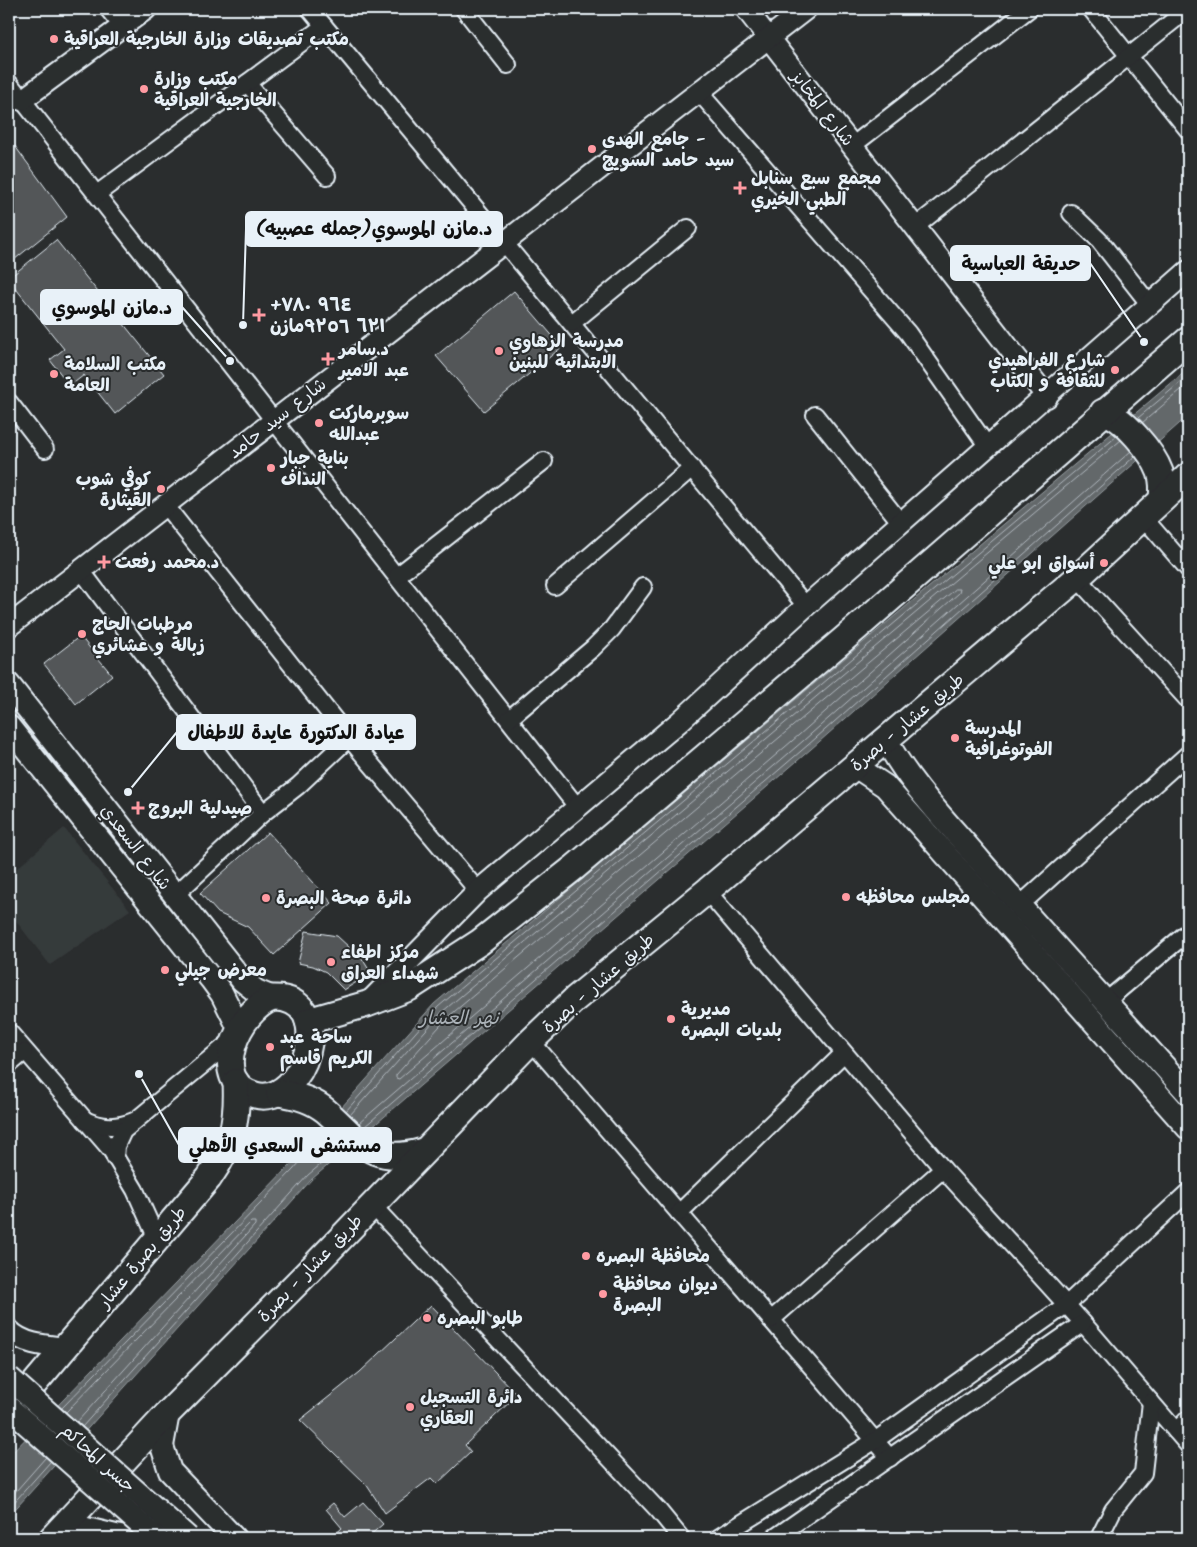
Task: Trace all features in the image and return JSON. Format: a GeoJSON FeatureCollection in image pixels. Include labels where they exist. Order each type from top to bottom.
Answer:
{"type":"FeatureCollection","features":[{"type":"Feature","properties":{"kind":"main road"},"geometry":{"type":"LineString","coordinates":[[308,1021],[367,1004],[409,988],[432,975],[480,942],[575,867],[844,639],[1188,340]]}},
{"type":"Feature","properties":{"kind":"main road"},"geometry":{"type":"LineString","coordinates":[[1103,412],[1122,420],[1155,462],[1162,480],[1162,499]]}},
{"type":"Feature","properties":{"kind":"main road","name":"طريق عشار - بصرة"},"geometry":{"type":"LineString","coordinates":[[56,1534],[168,1413],[531,1041],[575,999],[707,891],[1077,578],[1188,476]]}},
{"type":"Feature","properties":{"kind":"main road","name":"شارع السعدي"},"geometry":{"type":"LineString","coordinates":[[9,685],[242,980],[256,991],[273,998]]}},
{"type":"Feature","properties":{"kind":"main road","name":"شارع السعدي"},"geometry":{"type":"LineString","coordinates":[[9,727],[211,978],[222,994],[237,1033]]}},
{"type":"Feature","properties":{"kind":"main road"},"geometry":{"type":"LineString","coordinates":[[886,740],[895,757],[917,787],[1019,906],[1105,1002],[1185,1083]]}},
{"type":"Feature","properties":{"kind":"main road"},"geometry":{"type":"LineString","coordinates":[[855,766],[885,786],[1188,1128]]}},
{"type":"Feature","properties":{"kind":"main road"},"geometry":{"type":"LineString","coordinates":[[273,998],[288,999],[301,1008],[308,1021],[309,1040],[304,1061],[291,1083],[279,1093],[264,1097],[255,1096],[236,1082],[231,1068],[237,1033],[251,1011],[259,1004],[273,998]]}},
{"type":"Feature","properties":{"kind":"main road","name":"طريق بصرة عشار"},"geometry":{"type":"LineString","coordinates":[[9,1414],[67,1348],[224,1157],[234,1133],[238,1108],[236,1082]]}},
{"type":"Feature","properties":{"kind":"main road"},"geometry":{"type":"LineString","coordinates":[[279,1093],[298,1097],[325,1110],[357,1142],[382,1154],[410,1155],[423,1151]]}},
{"type":"Feature","properties":{"kind":"main road","name":"جسر المحاكم"},"geometry":{"type":"LineString","coordinates":[[9,1378],[188,1538]]}},
{"type":"Feature","properties":{"kind":"main road","name":"جسر المحاكم"},"geometry":{"type":"LineString","coordinates":[[9,1408],[156,1538]]}},
{"type":"Feature","properties":{"kind":"main road"},"geometry":{"type":"LineString","coordinates":[[168,1413],[162,1446],[170,1472],[234,1538]]}},
{"type":"Feature","properties":{"kind":"main road"},"geometry":{"type":"LineString","coordinates":[[56,1534],[82,1528],[124,1538]]}},
{"type":"Feature","properties":{"kind":"street"},"geometry":{"type":"LineString","coordinates":[[108,9],[122,26]]}},
{"type":"Feature","properties":{"kind":"street"},"geometry":{"type":"LineString","coordinates":[[22,100],[146,9]]}},
{"type":"Feature","properties":{"kind":"street"},"geometry":{"type":"LineString","coordinates":[[310,9],[806,606]]}},
{"type":"Feature","properties":{"kind":"street"},"geometry":{"type":"LineString","coordinates":[[464,9],[508,66]]}},
{"type":"Feature","properties":{"kind":"street","name":"شارع المخابز"},"geometry":{"type":"LineString","coordinates":[[746,9],[1047,397]]}},
{"type":"Feature","properties":{"kind":"street","name":"شارع سيد حامد"},"geometry":{"type":"LineString","coordinates":[[9,626],[806,9]]}},
{"type":"Feature","properties":{"kind":"street"},"geometry":{"type":"LineString","coordinates":[[852,146],[1029,9]]}},
{"type":"Feature","properties":{"kind":"street"},"geometry":{"type":"LineString","coordinates":[[1091,9],[1188,130]]}},
{"type":"Feature","properties":{"kind":"street"},"geometry":{"type":"LineString","coordinates":[[915,227],[1127,55],[1188,9]]}},
{"type":"Feature","properties":{"kind":"street"},"geometry":{"type":"LineString","coordinates":[[97,194],[324,26]]}},
{"type":"Feature","properties":{"kind":"street"},"geometry":{"type":"LineString","coordinates":[[9,83],[578,808]]}},
{"type":"Feature","properties":{"kind":"street"},"geometry":{"type":"LineString","coordinates":[[247,83],[327,176]]}},
{"type":"Feature","properties":{"kind":"street"},"geometry":{"type":"LineString","coordinates":[[699,92],[908,334],[988,446]]}},
{"type":"Feature","properties":{"kind":"street"},"geometry":{"type":"LineString","coordinates":[[1071,213],[1099,240],[1150,305]]}},
{"type":"Feature","properties":{"kind":"street"},"geometry":{"type":"LineString","coordinates":[[572,324],[688,228]]}},
{"type":"Feature","properties":{"kind":"street"},"geometry":{"type":"LineString","coordinates":[[367,1004],[478,891],[679,722],[806,606],[988,446],[1047,397],[1188,271]]}},
{"type":"Feature","properties":{"kind":"street"},"geometry":{"type":"LineString","coordinates":[[9,402],[45,450]]}},
{"type":"Feature","properties":{"kind":"street"},"geometry":{"type":"LineString","coordinates":[[815,415],[900,523]]}},
{"type":"Feature","properties":{"kind":"street"},"geometry":{"type":"LineString","coordinates":[[397,576],[544,461]]}},
{"type":"Feature","properties":{"kind":"street"},"geometry":{"type":"LineString","coordinates":[[555,586],[692,468]]}},
{"type":"Feature","properties":{"kind":"street"},"geometry":{"type":"LineString","coordinates":[[165,505],[349,738],[478,891]]}},
{"type":"Feature","properties":{"kind":"street"},"geometry":{"type":"LineString","coordinates":[[1143,517],[1188,569]]}},
{"type":"Feature","properties":{"kind":"street"},"geometry":{"type":"LineString","coordinates":[[81,570],[263,813]]}},
{"type":"Feature","properties":{"kind":"street"},"geometry":{"type":"LineString","coordinates":[[1077,578],[1188,700]]}},
{"type":"Feature","properties":{"kind":"street"},"geometry":{"type":"LineString","coordinates":[[509,719],[593,648],[612,629],[642,587]]}},
{"type":"Feature","properties":{"kind":"street"},"geometry":{"type":"LineString","coordinates":[[174,896],[263,813],[298,786],[349,738]]}},
{"type":"Feature","properties":{"kind":"street"},"geometry":{"type":"LineString","coordinates":[[1019,906],[1188,754]]}},
{"type":"Feature","properties":{"kind":"street"},"geometry":{"type":"LineString","coordinates":[[707,891],[943,1169],[1083,1323],[1188,1445]]}},
{"type":"Feature","properties":{"kind":"street"},"geometry":{"type":"LineString","coordinates":[[1105,1002],[1188,932]]}},
{"type":"Feature","properties":{"kind":"street"},"geometry":{"type":"LineString","coordinates":[[9,1032],[24,1052],[111,1150],[135,1190],[157,1239]]}},
{"type":"Feature","properties":{"kind":"street"},"geometry":{"type":"LineString","coordinates":[[115,1158],[119,1139],[123,1131],[237,1033]]}},
{"type":"Feature","properties":{"kind":"street"},"geometry":{"type":"LineString","coordinates":[[531,1041],[890,1458]]}},
{"type":"Feature","properties":{"kind":"street"},"geometry":{"type":"LineString","coordinates":[[9,1065],[24,1052]]}},
{"type":"Feature","properties":{"kind":"street"},"geometry":{"type":"LineString","coordinates":[[679,1213],[844,1053]]}},
{"type":"Feature","properties":{"kind":"street"},"geometry":{"type":"LineString","coordinates":[[85,1120],[94,1124],[114,1127],[134,1121]]}},
{"type":"Feature","properties":{"kind":"street"},"geometry":{"type":"LineString","coordinates":[[771,1320],[943,1169]]}},
{"type":"Feature","properties":{"kind":"street"},"geometry":{"type":"LineString","coordinates":[[718,1538],[876,1440],[1066,1305],[1188,1192]]}},
{"type":"Feature","properties":{"kind":"street"},"geometry":{"type":"LineString","coordinates":[[372,1205],[659,1511],[681,1538]]}},
{"type":"Feature","properties":{"kind":"street"},"geometry":{"type":"LineString","coordinates":[[774,1538],[1083,1323]]}},
{"type":"Feature","properties":{"kind":"street"},"geometry":{"type":"LineString","coordinates":[[9,1330],[14,1336],[36,1344],[67,1348]]}},
{"type":"Feature","properties":{"kind":"street"},"geometry":{"type":"LineString","coordinates":[[1099,1538],[1113,1510],[1143,1473],[1151,1402]]}},
{"type":"Feature","properties":{"kind":"street"},"geometry":{"type":"LineString","coordinates":[[1176,1431],[1188,1419]]}},
{"type":"Feature","properties":{"kind":"shaded area"},"geometry":{"type":"Polygon","coordinates":[[[64,828],[130,910],[50,965],[9,912],[9,875],[64,828]]]}},
{"type":"Feature","properties":{"kind":"water","name":"نهر العشار"},"geometry":{"type":"Polygon","coordinates":[[[1188,369],[1188,416],[811,749],[312,1179],[9,1516],[9,1456],[289,1166],[434,1004],[1188,369]]]}},
{"type":"Feature","properties":{"kind":"building"},"geometry":{"type":"Polygon","coordinates":[[[9,138],[67,217],[9,264],[9,138]]]}},
{"type":"Feature","properties":{"kind":"building"},"geometry":{"type":"Polygon","coordinates":[[[56,240],[164,374],[115,414],[84,375],[70,386],[50,360],[64,349],[9,280],[9,278],[56,240]]]}},
{"type":"Feature","properties":{"kind":"building","name":"مدرسة الزهاوي اﻻبتدائية للبنين"},"geometry":{"type":"Polygon","coordinates":[[[514,291],[562,347],[484,411],[436,356],[514,291]]]}},
{"type":"Feature","properties":{"kind":"building"},"geometry":{"type":"Polygon","coordinates":[[[80,636],[112,675],[76,704],[44,664],[80,636]]]}},
{"type":"Feature","properties":{"kind":"building","name":"دائرة صحة البصرة"},"geometry":{"type":"Polygon","coordinates":[[[268,832],[332,903],[274,955],[248,927],[218,913],[200,893],[268,832]]]}},
{"type":"Feature","properties":{"kind":"building","name":"مركز اطفاء شهداء العراق"},"geometry":{"type":"Polygon","coordinates":[[[306,931],[337,936],[363,960],[371,973],[344,990],[326,972],[313,966],[298,963],[306,931]]]}},
{"type":"Feature","properties":{"kind":"building","name":"دائرة التسجيل العقاري"},"geometry":{"type":"Polygon","coordinates":[[[431,1305],[517,1395],[465,1445],[471,1452],[437,1484],[431,1478],[385,1513],[366,1484],[300,1420],[360,1372],[431,1305]]]}},
{"type":"Feature","properties":{"kind":"building"},"geometry":{"type":"Polygon","coordinates":[[[363,1502],[383,1524],[367,1538],[331,1538],[342,1528],[326,1509],[333,1503],[345,1517],[363,1502]]]}},
{"type":"Feature","properties":{"kind":"place","name":"مكتب تصديقات وزارة الخارجية العراقية"},"geometry":{"type":"Point","coordinates":[54,39]}},
{"type":"Feature","properties":{"kind":"place","name":"مكتب وزارة الخارجية العراقية"},"geometry":{"type":"Point","coordinates":[144,89]}},
{"type":"Feature","properties":{"kind":"place","name":"جامع الهدى - سيد حامد السويج"},"geometry":{"type":"Point","coordinates":[592,149]}},
{"type":"Feature","properties":{"kind":"place","name":"مجمع سبع سنابل الطبي الخيري"},"geometry":{"type":"Point","coordinates":[740,188]}},
{"type":"Feature","properties":{"kind":"place","name":"+٩٦٤ ٧٨٠ ٦٣١ ٩٣٥٦مازن"},"geometry":{"type":"Point","coordinates":[259,315]}},
{"type":"Feature","properties":{"kind":"place","name":"د.مازن الموسوي(جمله عصبيه)"},"geometry":{"type":"Point","coordinates":[243,325]}},
{"type":"Feature","properties":{"kind":"place","name":"حديقة العباسية"},"geometry":{"type":"Point","coordinates":[1144,342]}},
{"type":"Feature","properties":{"kind":"place","name":"مدرسة الزهاوي اﻻبتدائية للبنين"},"geometry":{"type":"Point","coordinates":[499,351]}},
{"type":"Feature","properties":{"kind":"place","name":"د.سامر عبد الامير"},"geometry":{"type":"Point","coordinates":[328,359]}},
{"type":"Feature","properties":{"kind":"place","name":"د.مازن الموسوي"},"geometry":{"type":"Point","coordinates":[230,361]}},
{"type":"Feature","properties":{"kind":"place","name":"شارع الفراهيدي للثقافة و الكتاب"},"geometry":{"type":"Point","coordinates":[1115,370]}},
{"type":"Feature","properties":{"kind":"place","name":"مكتب السلامة العامة"},"geometry":{"type":"Point","coordinates":[54,374]}},
{"type":"Feature","properties":{"kind":"place","name":"سوبرماركت عبدالله"},"geometry":{"type":"Point","coordinates":[319,423]}},
{"type":"Feature","properties":{"kind":"place","name":"بناية جبار النداف"},"geometry":{"type":"Point","coordinates":[271,468]}},
{"type":"Feature","properties":{"kind":"place","name":"كوفي شوب القيثارة"},"geometry":{"type":"Point","coordinates":[161,489]}},
{"type":"Feature","properties":{"kind":"place","name":"د.محمد رفعت"},"geometry":{"type":"Point","coordinates":[104,562]}},
{"type":"Feature","properties":{"kind":"place","name":"أسواق ابو علي"},"geometry":{"type":"Point","coordinates":[1104,563]}},
{"type":"Feature","properties":{"kind":"place","name":"مرطبات الحاج زبالة و عشائري"},"geometry":{"type":"Point","coordinates":[82,634]}},
{"type":"Feature","properties":{"kind":"place","name":"المدرسة الفوتوغرافية"},"geometry":{"type":"Point","coordinates":[955,738]}},
{"type":"Feature","properties":{"kind":"place","name":"عيادة الدكتورة عايدة للاطفال"},"geometry":{"type":"Point","coordinates":[128,792]}},
{"type":"Feature","properties":{"kind":"place","name":"صيدلية البروج"},"geometry":{"type":"Point","coordinates":[138,808]}},
{"type":"Feature","properties":{"kind":"place","name":"مجلس محافظه"},"geometry":{"type":"Point","coordinates":[846,897]}},
{"type":"Feature","properties":{"kind":"place","name":"دائرة صحة البصرة"},"geometry":{"type":"Point","coordinates":[266,898]}},
{"type":"Feature","properties":{"kind":"place","name":"مركز اطفاء شهداء العراق"},"geometry":{"type":"Point","coordinates":[331,962]}},
{"type":"Feature","properties":{"kind":"place","name":"معرض جيلي"},"geometry":{"type":"Point","coordinates":[165,970]}},
{"type":"Feature","properties":{"kind":"place","name":"مديرية بلديات البصره"},"geometry":{"type":"Point","coordinates":[671,1019]}},
{"type":"Feature","properties":{"kind":"place","name":"ساحة عبد الكريم قاسم"},"geometry":{"type":"Point","coordinates":[270,1047]}},
{"type":"Feature","properties":{"kind":"place","name":"مستشفى السعدي الأهلي"},"geometry":{"type":"Point","coordinates":[139,1074]}},
{"type":"Feature","properties":{"kind":"place","name":"محافظة البصره"},"geometry":{"type":"Point","coordinates":[586,1256]}},
{"type":"Feature","properties":{"kind":"place","name":"ديوان محافظة البصرة"},"geometry":{"type":"Point","coordinates":[603,1294]}},
{"type":"Feature","properties":{"kind":"place","name":"طابو البصره"},"geometry":{"type":"Point","coordinates":[427,1318]}},
{"type":"Feature","properties":{"kind":"place","name":"دائرة التسجيل العقاري"},"geometry":{"type":"Point","coordinates":[410,1407]}}]}
